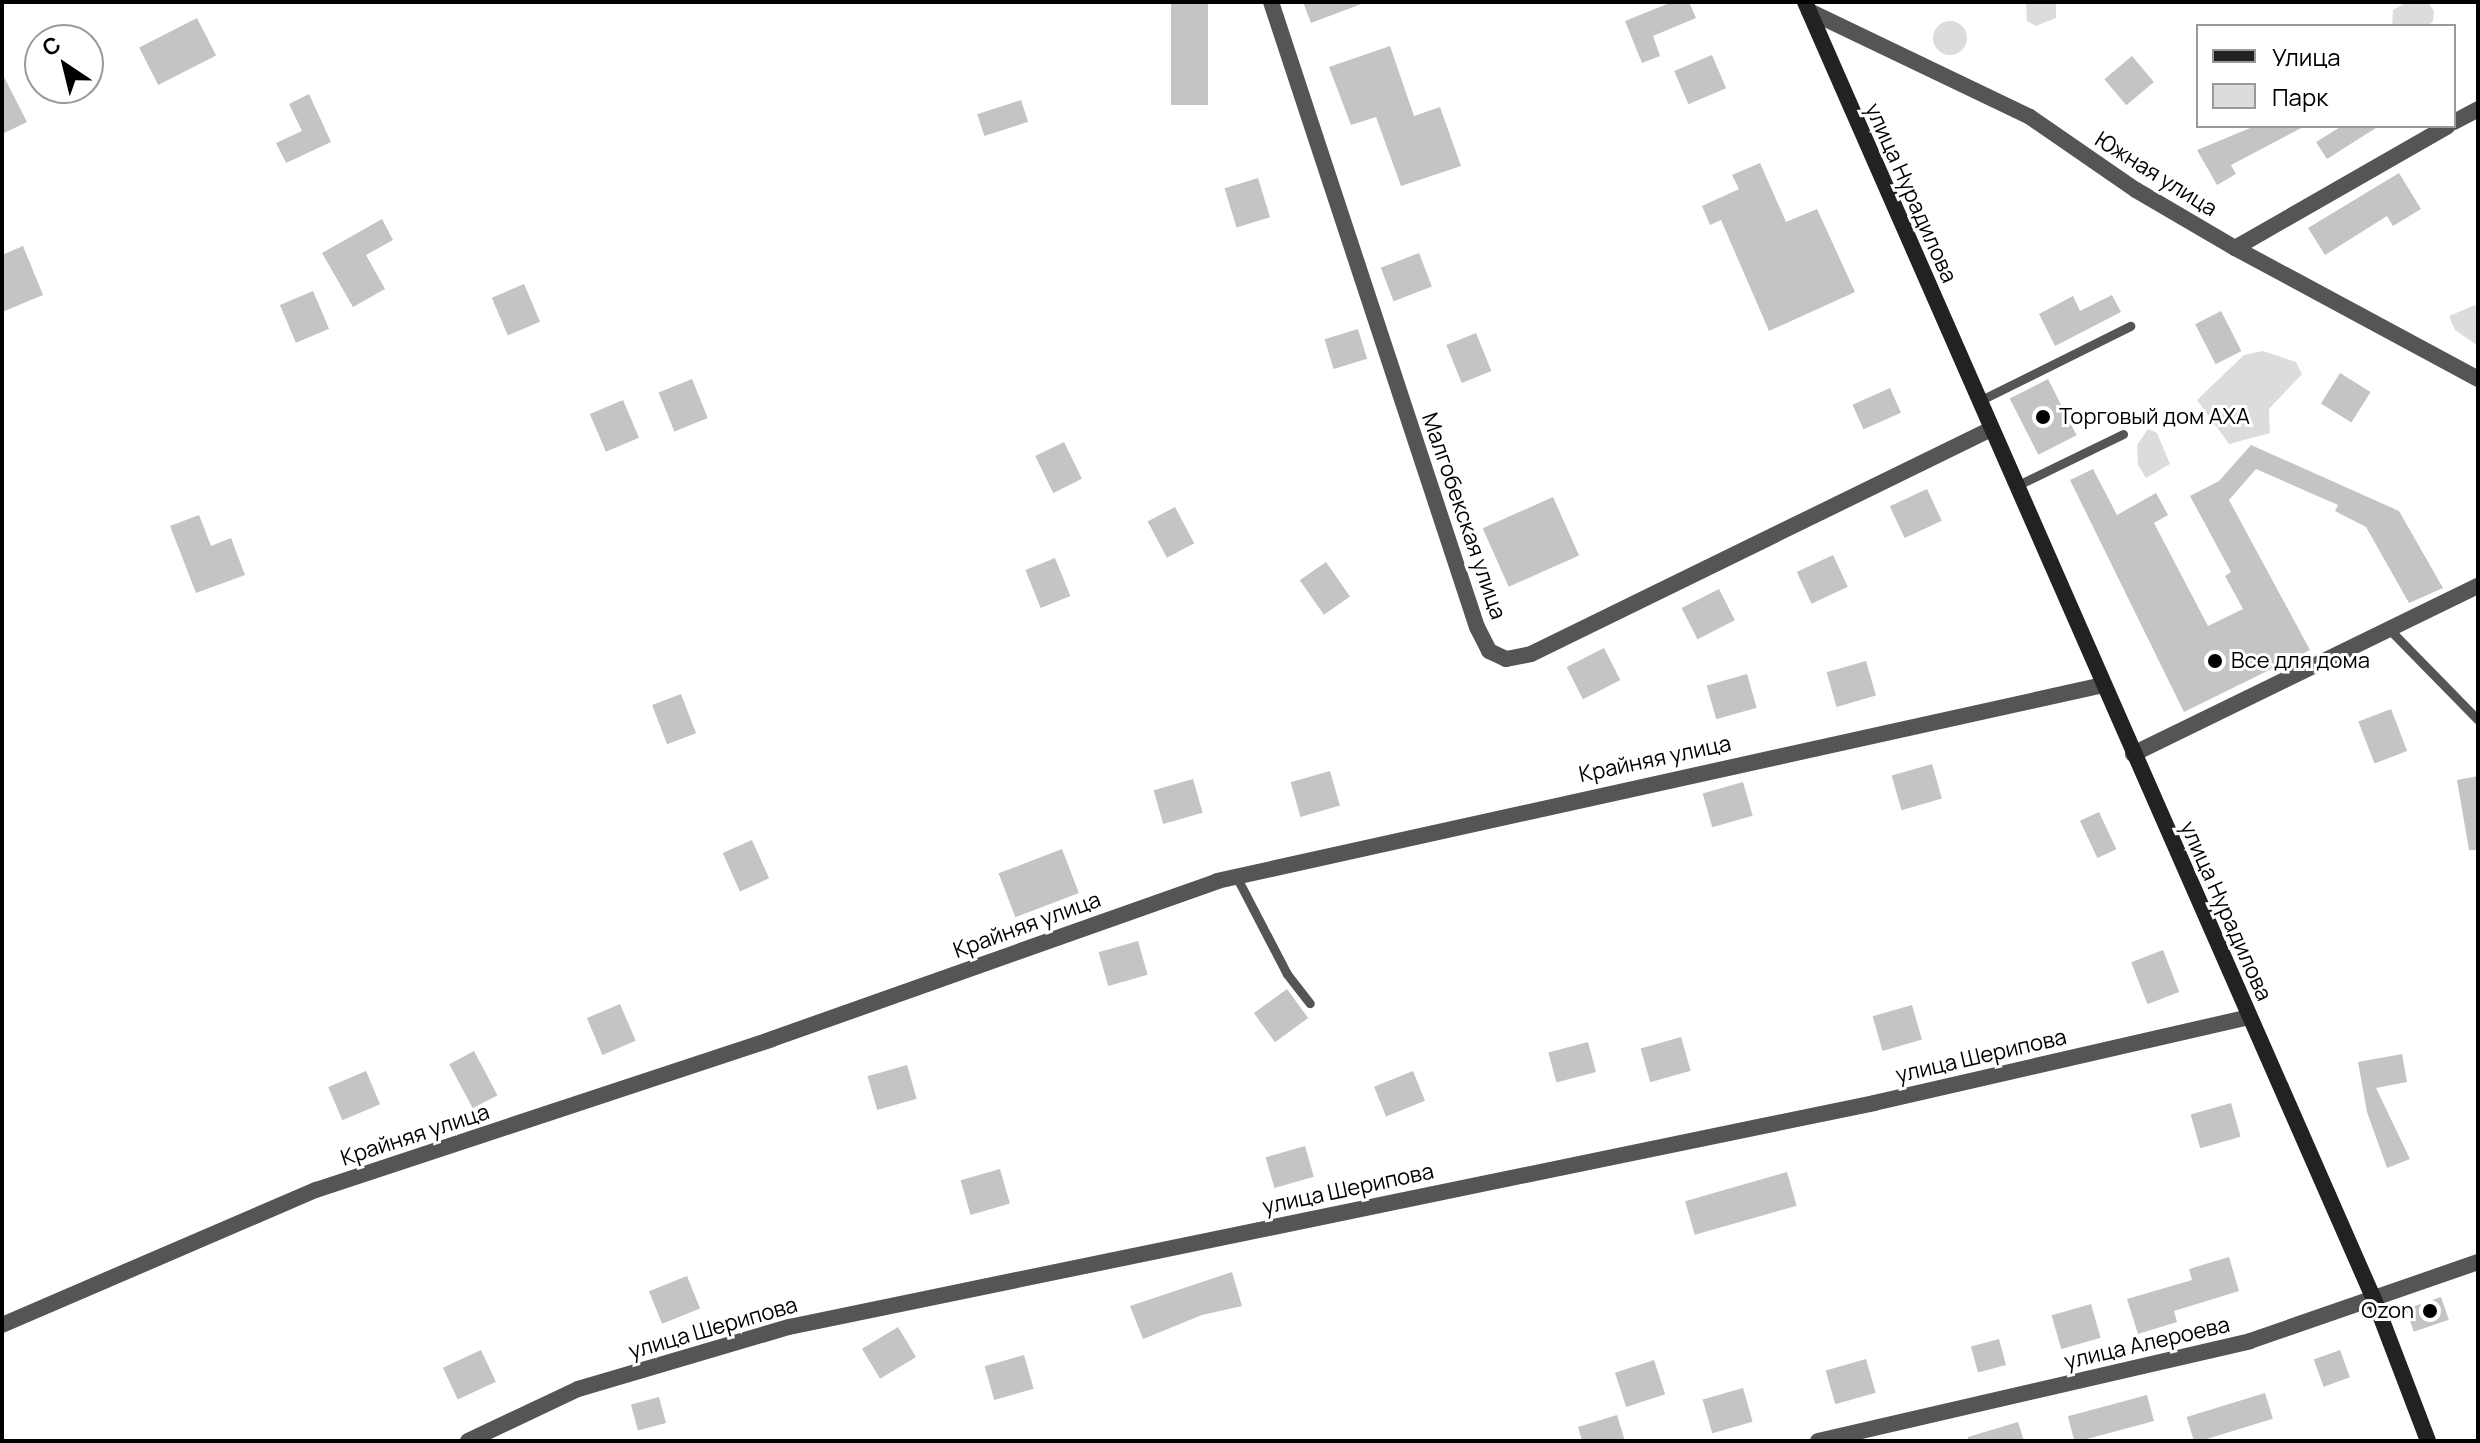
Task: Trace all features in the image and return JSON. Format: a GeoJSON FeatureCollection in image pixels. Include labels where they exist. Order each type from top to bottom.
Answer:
{"type":"FeatureCollection","features":[{"type":"Feature","properties":{"kind":"street","name":"Малгобекская улица"},"geometry":{"type":"LineString","coordinates":[[1271,2],[1489,651],[1506,659],[1531,654],[1991,429]]}},
{"type":"Feature","properties":{"kind":"street","name":"улица Нурадилова"},"geometry":{"type":"LineString","coordinates":[[1806,5],[2375,1302],[2428,1441]]}},
{"type":"Feature","properties":{"kind":"street","name":"Южная улица"},"geometry":{"type":"LineString","coordinates":[[1806,5],[2030,117],[2136,190],[2235,248],[2478,379]]}},
{"type":"Feature","properties":{"kind":"street"},"geometry":{"type":"LineString","coordinates":[[2456,121],[2478,109]]}},
{"type":"Feature","properties":{"kind":"street"},"geometry":{"type":"LineString","coordinates":[[2235,248],[2445,128]]}},
{"type":"Feature","properties":{"kind":"street"},"geometry":{"type":"LineString","coordinates":[[2133,754],[2387,627],[2478,586]]}},
{"type":"Feature","properties":{"kind":"street","name":"Крайняя улица"},"geometry":{"type":"LineString","coordinates":[[2,1325],[316,1190],[772,1039],[1236,876],[2103,685]]}},
{"type":"Feature","properties":{"kind":"street","name":"улица Шерипова"},"geometry":{"type":"LineString","coordinates":[[468,1441],[578,1389],[789,1327],[1874,1103],[2248,1017]]}},
{"type":"Feature","properties":{"kind":"street","name":"улица Алероева"},"geometry":{"type":"LineString","coordinates":[[1818,1441],[2250,1341],[2375,1302],[2478,1262]]}},
{"type":"Feature","properties":{"kind":"lane"},"geometry":{"type":"LineString","coordinates":[[1979,401],[2130,326]]}},
{"type":"Feature","properties":{"kind":"lane"},"geometry":{"type":"LineString","coordinates":[[2016,486],[2123,434]]}},
{"type":"Feature","properties":{"kind":"lane"},"geometry":{"type":"LineString","coordinates":[[2387,627],[2478,720]]}},
{"type":"Feature","properties":{"kind":"lane"},"geometry":{"type":"LineString","coordinates":[[1236,876],[1287,974],[1310,1003]]}},
{"type":"Feature","properties":{"kind":"green space"},"geometry":{"type":"Polygon","coordinates":[[[2026,2],[2056,2],[2056,18],[2036,26],[2027,21],[2026,2]]]}},
{"type":"Feature","properties":{"kind":"green space"},"geometry":{"type":"Polygon","coordinates":[[[2407,2],[2428,2],[2434,11],[2433,21],[2430,24],[2392,24],[2393,10],[2407,2]]]}},
{"type":"Feature","properties":{"kind":"green space"},"geometry":{"type":"Polygon","coordinates":[[[1950,21],[1962,26],[1967,38],[1962,50],[1950,55],[1938,50],[1933,38],[1938,26],[1950,21]]]}},
{"type":"Feature","properties":{"kind":"green space"},"geometry":{"type":"Polygon","coordinates":[[[2475,305],[2478,309],[2478,346],[2455,330],[2449,316],[2475,305]]]}},
{"type":"Feature","properties":{"kind":"green space"},"geometry":{"type":"Polygon","coordinates":[[[2263,351],[2296,362],[2302,374],[2269,409],[2270,433],[2229,444],[2197,400],[2244,355],[2263,351]]]}},
{"type":"Feature","properties":{"kind":"green space"},"geometry":{"type":"Polygon","coordinates":[[[2148,429],[2157,433],[2170,464],[2146,478],[2138,465],[2137,445],[2148,429]]]}},
{"type":"Feature","properties":{"kind":"building"},"geometry":{"type":"Polygon","coordinates":[[[1171,2],[1208,2],[1208,105],[1171,105],[1171,2]]]}},
{"type":"Feature","properties":{"kind":"building"},"geometry":{"type":"Polygon","coordinates":[[[1303,2],[1363,2],[1364,3],[1311,23],[1303,2]]]}},
{"type":"Feature","properties":{"kind":"building"},"geometry":{"type":"Polygon","coordinates":[[[1672,2],[1689,2],[1696,18],[1653,36],[1660,56],[1642,63],[1625,21],[1672,2]]]}},
{"type":"Feature","properties":{"kind":"building"},"geometry":{"type":"Polygon","coordinates":[[[197,18],[216,55],[158,85],[139,48],[197,18]]]}},
{"type":"Feature","properties":{"kind":"building"},"geometry":{"type":"Polygon","coordinates":[[[1390,46],[1414,116],[1440,107],[1461,166],[1401,186],[1376,117],[1351,125],[1329,67],[1390,46]]]}},
{"type":"Feature","properties":{"kind":"building"},"geometry":{"type":"Polygon","coordinates":[[[1712,55],[1726,88],[1688,104],[1674,71],[1712,55]]]}},
{"type":"Feature","properties":{"kind":"building"},"geometry":{"type":"Polygon","coordinates":[[[2132,56],[2154,82],[2126,105],[2104,79],[2132,56]]]}},
{"type":"Feature","properties":{"kind":"building"},"geometry":{"type":"Polygon","coordinates":[[[2,73],[27,122],[2,134],[2,73]]]}},
{"type":"Feature","properties":{"kind":"building"},"geometry":{"type":"Polygon","coordinates":[[[309,94],[331,142],[286,163],[276,143],[302,131],[289,104],[309,94]]]}},
{"type":"Feature","properties":{"kind":"building"},"geometry":{"type":"Polygon","coordinates":[[[1021,100],[1028,122],[984,136],[977,114],[1021,100]]]}},
{"type":"Feature","properties":{"kind":"building"},"geometry":{"type":"Polygon","coordinates":[[[2250,128],[2301,128],[2231,165],[2236,174],[2217,185],[2197,150],[2250,128]]]}},
{"type":"Feature","properties":{"kind":"building"},"geometry":{"type":"Polygon","coordinates":[[[2339,128],[2376,128],[2327,159],[2316,142],[2339,128]]]}},
{"type":"Feature","properties":{"kind":"building"},"geometry":{"type":"Polygon","coordinates":[[[1760,163],[1786,222],[1817,209],[1855,292],[1769,331],[1721,220],[1710,225],[1702,206],[1739,189],[1732,175],[1760,163]]]}},
{"type":"Feature","properties":{"kind":"building"},"geometry":{"type":"Polygon","coordinates":[[[2399,173],[2421,209],[2393,226],[2387,216],[2325,255],[2308,228],[2399,173]]]}},
{"type":"Feature","properties":{"kind":"building"},"geometry":{"type":"Polygon","coordinates":[[[1258,178],[1270,217],[1237,227],[1225,188],[1258,178]]]}},
{"type":"Feature","properties":{"kind":"building"},"geometry":{"type":"Polygon","coordinates":[[[382,219],[393,240],[366,255],[385,289],[353,307],[322,253],[382,219]]]}},
{"type":"Feature","properties":{"kind":"building"},"geometry":{"type":"Polygon","coordinates":[[[23,246],[43,295],[2,312],[2,255],[23,246]]]}},
{"type":"Feature","properties":{"kind":"building"},"geometry":{"type":"Polygon","coordinates":[[[1419,253],[1432,287],[1394,301],[1381,268],[1419,253]]]}},
{"type":"Feature","properties":{"kind":"building"},"geometry":{"type":"Polygon","coordinates":[[[524,284],[540,322],[508,335],[492,298],[524,284]]]}},
{"type":"Feature","properties":{"kind":"building"},"geometry":{"type":"Polygon","coordinates":[[[313,291],[329,329],[296,343],[280,305],[313,291]]]}},
{"type":"Feature","properties":{"kind":"building"},"geometry":{"type":"Polygon","coordinates":[[[2112,295],[2121,312],[2055,346],[2039,314],[2073,296],[2080,311],[2112,295]]]}},
{"type":"Feature","properties":{"kind":"building"},"geometry":{"type":"Polygon","coordinates":[[[2221,311],[2241,351],[2216,364],[2195,324],[2221,311]]]}},
{"type":"Feature","properties":{"kind":"building"},"geometry":{"type":"Polygon","coordinates":[[[1358,329],[1367,359],[1334,369],[1325,339],[1358,329]]]}},
{"type":"Feature","properties":{"kind":"building"},"geometry":{"type":"Polygon","coordinates":[[[1476,333],[1491,371],[1462,383],[1446,345],[1476,333]]]}},
{"type":"Feature","properties":{"kind":"building"},"geometry":{"type":"Polygon","coordinates":[[[2340,373],[2371,392],[2351,423],[2321,404],[2340,373]]]}},
{"type":"Feature","properties":{"kind":"building"},"geometry":{"type":"Polygon","coordinates":[[[692,379],[708,418],[674,431],[659,392],[692,379]]]}},
{"type":"Feature","properties":{"kind":"building","name":"Торговый дом АХА"},"geometry":{"type":"Polygon","coordinates":[[[2048,379],[2077,435],[2038,455],[2010,399],[2048,379]]]}},
{"type":"Feature","properties":{"kind":"building"},"geometry":{"type":"Polygon","coordinates":[[[1890,388],[1901,413],[1864,429],[1853,405],[1890,388]]]}},
{"type":"Feature","properties":{"kind":"building"},"geometry":{"type":"Polygon","coordinates":[[[623,400],[639,438],[606,452],[590,414],[623,400]]]}},
{"type":"Feature","properties":{"kind":"building"},"geometry":{"type":"Polygon","coordinates":[[[1064,442],[1082,479],[1053,493],[1035,456],[1064,442]]]}},
{"type":"Feature","properties":{"kind":"building"},"geometry":{"type":"Polygon","coordinates":[[[2251,445],[2399,511],[2443,588],[2409,603],[2366,527],[2335,511],[2338,505],[2256,469],[2229,500],[2310,650],[2184,712],[2070,480],[2093,469],[2117,515],[2156,493],[2168,515],[2154,523],[2208,626],[2243,609],[2225,576],[2231,572],[2190,496],[2219,481],[2251,445]]]}},
{"type":"Feature","properties":{"kind":"building"},"geometry":{"type":"Polygon","coordinates":[[[1927,489],[1942,521],[1905,538],[1890,506],[1927,489]]]}},
{"type":"Feature","properties":{"kind":"building"},"geometry":{"type":"Polygon","coordinates":[[[1553,497],[1579,555],[1509,587],[1483,528],[1553,497]]]}},
{"type":"Feature","properties":{"kind":"building"},"geometry":{"type":"Polygon","coordinates":[[[1175,507],[1194,543],[1167,558],[1148,522],[1175,507]]]}},
{"type":"Feature","properties":{"kind":"building"},"geometry":{"type":"Polygon","coordinates":[[[199,515],[211,546],[231,538],[245,575],[196,593],[170,526],[199,515]]]}},
{"type":"Feature","properties":{"kind":"building"},"geometry":{"type":"Polygon","coordinates":[[[1833,555],[1848,587],[1812,604],[1797,572],[1833,555]]]}},
{"type":"Feature","properties":{"kind":"building"},"geometry":{"type":"Polygon","coordinates":[[[1055,558],[1070,596],[1041,608],[1025,570],[1055,558]]]}},
{"type":"Feature","properties":{"kind":"building"},"geometry":{"type":"Polygon","coordinates":[[[1326,562],[1350,596],[1324,615],[1300,580],[1326,562]]]}},
{"type":"Feature","properties":{"kind":"building"},"geometry":{"type":"Polygon","coordinates":[[[1719,589],[1735,620],[1697,639],[1682,608],[1719,589]]]}},
{"type":"Feature","properties":{"kind":"building"},"geometry":{"type":"Polygon","coordinates":[[[1604,648],[1620,680],[1583,699],[1567,667],[1604,648]]]}},
{"type":"Feature","properties":{"kind":"building"},"geometry":{"type":"Polygon","coordinates":[[[1866,661],[1876,696],[1837,707],[1827,672],[1866,661]]]}},
{"type":"Feature","properties":{"kind":"building"},"geometry":{"type":"Polygon","coordinates":[[[1747,674],[1757,708],[1716,719],[1707,686],[1747,674]]]}},
{"type":"Feature","properties":{"kind":"building"},"geometry":{"type":"Polygon","coordinates":[[[681,694],[696,733],[667,744],[652,705],[681,694]]]}},
{"type":"Feature","properties":{"kind":"building"},"geometry":{"type":"Polygon","coordinates":[[[2391,709],[2407,751],[2374,764],[2358,722],[2391,709]]]}},
{"type":"Feature","properties":{"kind":"building"},"geometry":{"type":"Polygon","coordinates":[[[1932,764],[1942,799],[1902,810],[1892,776],[1932,764]]]}},
{"type":"Feature","properties":{"kind":"building"},"geometry":{"type":"Polygon","coordinates":[[[1330,771],[1340,806],[1301,817],[1291,782],[1330,771]]]}},
{"type":"Feature","properties":{"kind":"building"},"geometry":{"type":"Polygon","coordinates":[[[2478,776],[2478,850],[2469,850],[2457,780],[2478,776]]]}},
{"type":"Feature","properties":{"kind":"building"},"geometry":{"type":"Polygon","coordinates":[[[1193,779],[1203,813],[1163,824],[1154,790],[1193,779]]]}},
{"type":"Feature","properties":{"kind":"building"},"geometry":{"type":"Polygon","coordinates":[[[1743,782],[1753,816],[1712,827],[1703,794],[1743,782]]]}},
{"type":"Feature","properties":{"kind":"building"},"geometry":{"type":"Polygon","coordinates":[[[2099,812],[2116,849],[2097,858],[2080,821],[2099,812]]]}},
{"type":"Feature","properties":{"kind":"building"},"geometry":{"type":"Polygon","coordinates":[[[752,840],[769,878],[740,891],[723,853],[752,840]]]}},
{"type":"Feature","properties":{"kind":"building"},"geometry":{"type":"Polygon","coordinates":[[[1062,849],[1079,893],[1015,917],[999,873],[1062,849]]]}},
{"type":"Feature","properties":{"kind":"building"},"geometry":{"type":"Polygon","coordinates":[[[1138,941],[1148,975],[1108,986],[1099,952],[1138,941]]]}},
{"type":"Feature","properties":{"kind":"building"},"geometry":{"type":"Polygon","coordinates":[[[2163,950],[2179,992],[2147,1004],[2131,962],[2163,950]]]}},
{"type":"Feature","properties":{"kind":"building"},"geometry":{"type":"Polygon","coordinates":[[[1287,989],[1308,1018],[1275,1042],[1254,1013],[1287,989]]]}},
{"type":"Feature","properties":{"kind":"building"},"geometry":{"type":"Polygon","coordinates":[[[620,1004],[636,1041],[602,1055],[587,1018],[620,1004]]]}},
{"type":"Feature","properties":{"kind":"building"},"geometry":{"type":"Polygon","coordinates":[[[1912,1005],[1922,1040],[1883,1051],[1873,1016],[1912,1005]]]}},
{"type":"Feature","properties":{"kind":"building"},"geometry":{"type":"Polygon","coordinates":[[[1681,1037],[1691,1071],[1650,1082],[1641,1049],[1681,1037]]]}},
{"type":"Feature","properties":{"kind":"building"},"geometry":{"type":"Polygon","coordinates":[[[1588,1042],[1596,1072],[1556,1083],[1548,1053],[1588,1042]]]}},
{"type":"Feature","properties":{"kind":"building"},"geometry":{"type":"Polygon","coordinates":[[[474,1051],[497,1095],[473,1108],[449,1064],[474,1051]]]}},
{"type":"Feature","properties":{"kind":"building"},"geometry":{"type":"Polygon","coordinates":[[[2402,1054],[2407,1082],[2376,1088],[2410,1159],[2387,1168],[2367,1112],[2358,1062],[2402,1054]]]}},
{"type":"Feature","properties":{"kind":"building"},"geometry":{"type":"Polygon","coordinates":[[[907,1065],[917,1099],[877,1110],[868,1076],[907,1065]]]}},
{"type":"Feature","properties":{"kind":"building"},"geometry":{"type":"Polygon","coordinates":[[[366,1071],[380,1104],[342,1120],[328,1087],[366,1071]]]}},
{"type":"Feature","properties":{"kind":"building"},"geometry":{"type":"Polygon","coordinates":[[[1413,1071],[1425,1101],[1386,1116],[1374,1087],[1413,1071]]]}},
{"type":"Feature","properties":{"kind":"building"},"geometry":{"type":"Polygon","coordinates":[[[2231,1103],[2241,1137],[2200,1148],[2191,1115],[2231,1103]]]}},
{"type":"Feature","properties":{"kind":"building"},"geometry":{"type":"Polygon","coordinates":[[[1305,1146],[1314,1177],[1274,1188],[1266,1157],[1305,1146]]]}},
{"type":"Feature","properties":{"kind":"building"},"geometry":{"type":"Polygon","coordinates":[[[1000,1169],[1010,1204],[971,1215],[961,1180],[1000,1169]]]}},
{"type":"Feature","properties":{"kind":"building"},"geometry":{"type":"Polygon","coordinates":[[[1787,1172],[1797,1206],[1695,1235],[1685,1201],[1787,1172]]]}},
{"type":"Feature","properties":{"kind":"building"},"geometry":{"type":"Polygon","coordinates":[[[2229,1257],[2239,1291],[2174,1311],[2177,1322],[2138,1334],[2127,1299],[2192,1280],[2189,1269],[2229,1257]]]}},
{"type":"Feature","properties":{"kind":"building"},"geometry":{"type":"Polygon","coordinates":[[[1232,1272],[1242,1306],[1202,1315],[1143,1339],[1130,1306],[1232,1272]]]}},
{"type":"Feature","properties":{"kind":"building"},"geometry":{"type":"Polygon","coordinates":[[[687,1276],[700,1308],[662,1324],[649,1291],[687,1276]]]}},
{"type":"Feature","properties":{"kind":"building"},"geometry":{"type":"Polygon","coordinates":[[[2441,1297],[2449,1320],[2414,1332],[2406,1309],[2441,1297]]]}},
{"type":"Feature","properties":{"kind":"building"},"geometry":{"type":"Polygon","coordinates":[[[2091,1304],[2101,1338],[2061,1349],[2052,1315],[2091,1304]]]}},
{"type":"Feature","properties":{"kind":"building"},"geometry":{"type":"Polygon","coordinates":[[[898,1327],[916,1357],[880,1379],[862,1349],[898,1327]]]}},
{"type":"Feature","properties":{"kind":"building"},"geometry":{"type":"Polygon","coordinates":[[[1999,1339],[2006,1365],[1978,1373],[1971,1347],[1999,1339]]]}},
{"type":"Feature","properties":{"kind":"building"},"geometry":{"type":"Polygon","coordinates":[[[481,1350],[496,1382],[458,1399],[443,1368],[481,1350]]]}},
{"type":"Feature","properties":{"kind":"building"},"geometry":{"type":"Polygon","coordinates":[[[2340,1350],[2350,1377],[2324,1387],[2314,1360],[2340,1350]]]}},
{"type":"Feature","properties":{"kind":"building"},"geometry":{"type":"Polygon","coordinates":[[[1024,1355],[1034,1389],[994,1400],[985,1366],[1024,1355]]]}},
{"type":"Feature","properties":{"kind":"building"},"geometry":{"type":"Polygon","coordinates":[[[1866,1359],[1876,1393],[1835,1404],[1826,1371],[1866,1359]]]}},
{"type":"Feature","properties":{"kind":"building"},"geometry":{"type":"Polygon","coordinates":[[[1654,1360],[1665,1394],[1626,1407],[1615,1373],[1654,1360]]]}},
{"type":"Feature","properties":{"kind":"building"},"geometry":{"type":"Polygon","coordinates":[[[1743,1388],[1753,1422],[1712,1433],[1703,1400],[1743,1388]]]}},
{"type":"Feature","properties":{"kind":"building"},"geometry":{"type":"Polygon","coordinates":[[[2265,1393],[2273,1419],[2194,1441],[2187,1417],[2265,1393]]]}},
{"type":"Feature","properties":{"kind":"building"},"geometry":{"type":"Polygon","coordinates":[[[2147,1395],[2154,1421],[2074,1441],[2068,1416],[2147,1395]]]}},
{"type":"Feature","properties":{"kind":"building"},"geometry":{"type":"Polygon","coordinates":[[[659,1397],[666,1423],[638,1431],[631,1405],[659,1397]]]}},
{"type":"Feature","properties":{"kind":"building"},"geometry":{"type":"Polygon","coordinates":[[[1617,1415],[1625,1441],[1582,1441],[1578,1427],[1617,1415]]]}},
{"type":"Feature","properties":{"kind":"building"},"geometry":{"type":"Polygon","coordinates":[[[2018,1422],[2024,1441],[1968,1441],[1968,1437],[2018,1422]]]}},
{"type":"Feature","properties":{"kind":"place","name":"Торговый дом АХА"},"geometry":{"type":"Point","coordinates":[2043,417]}},
{"type":"Feature","properties":{"kind":"place","name":"Все для дома"},"geometry":{"type":"Point","coordinates":[2215,661]}},
{"type":"Feature","properties":{"kind":"place","name":"Ozon"},"geometry":{"type":"Point","coordinates":[2430,1311]}}]}
